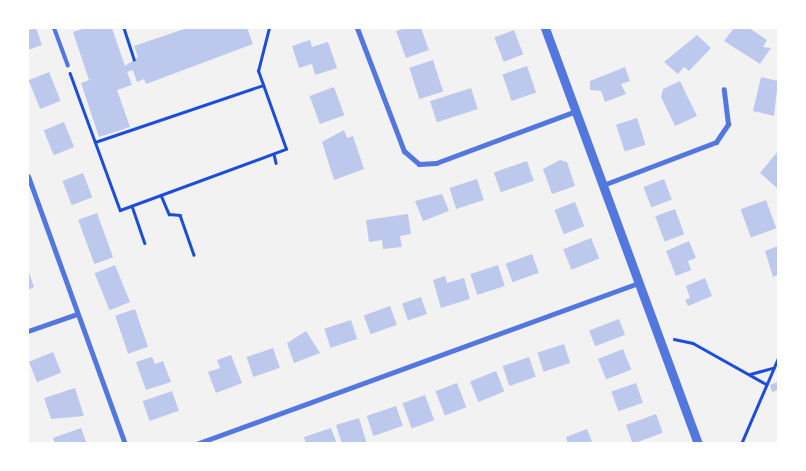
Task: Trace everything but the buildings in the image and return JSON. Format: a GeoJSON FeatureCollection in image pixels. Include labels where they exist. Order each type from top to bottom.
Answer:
{"type":"FeatureCollection","features":[{"type":"Feature","properties":{"kind":"street"},"geometry":{"type":"LineString","coordinates":[[357,28],[404,151],[419,164],[436,163],[576,111]]}},
{"type":"Feature","properties":{"kind":"street"},"geometry":{"type":"LineString","coordinates":[[545,28],[698,444]]}},
{"type":"Feature","properties":{"kind":"street"},"geometry":{"type":"LineString","coordinates":[[603,185],[716,142],[728,124],[724,89]]}},
{"type":"Feature","properties":{"kind":"street"},"geometry":{"type":"LineString","coordinates":[[28,176],[125,444]]}},
{"type":"Feature","properties":{"kind":"street"},"geometry":{"type":"LineString","coordinates":[[196,444],[638,283]]}},
{"type":"Feature","properties":{"kind":"street"},"geometry":{"type":"LineString","coordinates":[[28,331],[77,314]]}},
{"type":"Feature","properties":{"kind":"lane"},"geometry":{"type":"LineString","coordinates":[[54,28],[68,66]]}},
{"type":"Feature","properties":{"kind":"path"},"geometry":{"type":"LineString","coordinates":[[124,28],[134,58]]}},
{"type":"Feature","properties":{"kind":"path"},"geometry":{"type":"LineString","coordinates":[[70,75],[120,210],[286,149],[258,71],[269,28]]}},
{"type":"Feature","properties":{"kind":"path"},"geometry":{"type":"LineString","coordinates":[[95,142],[263,85]]}},
{"type":"Feature","properties":{"kind":"path"},"geometry":{"type":"LineString","coordinates":[[274,154],[276,162]]}},
{"type":"Feature","properties":{"kind":"path"},"geometry":{"type":"LineString","coordinates":[[161,195],[169,214],[180,214],[194,255]]}},
{"type":"Feature","properties":{"kind":"path"},"geometry":{"type":"LineString","coordinates":[[132,206],[145,243]]}},
{"type":"Feature","properties":{"kind":"path"},"geometry":{"type":"LineString","coordinates":[[674,339],[693,343],[766,384]]}},
{"type":"Feature","properties":{"kind":"path"},"geometry":{"type":"LineString","coordinates":[[741,444],[778,358]]}},
{"type":"Feature","properties":{"kind":"path"},"geometry":{"type":"LineString","coordinates":[[749,374],[774,368]]}}]}
